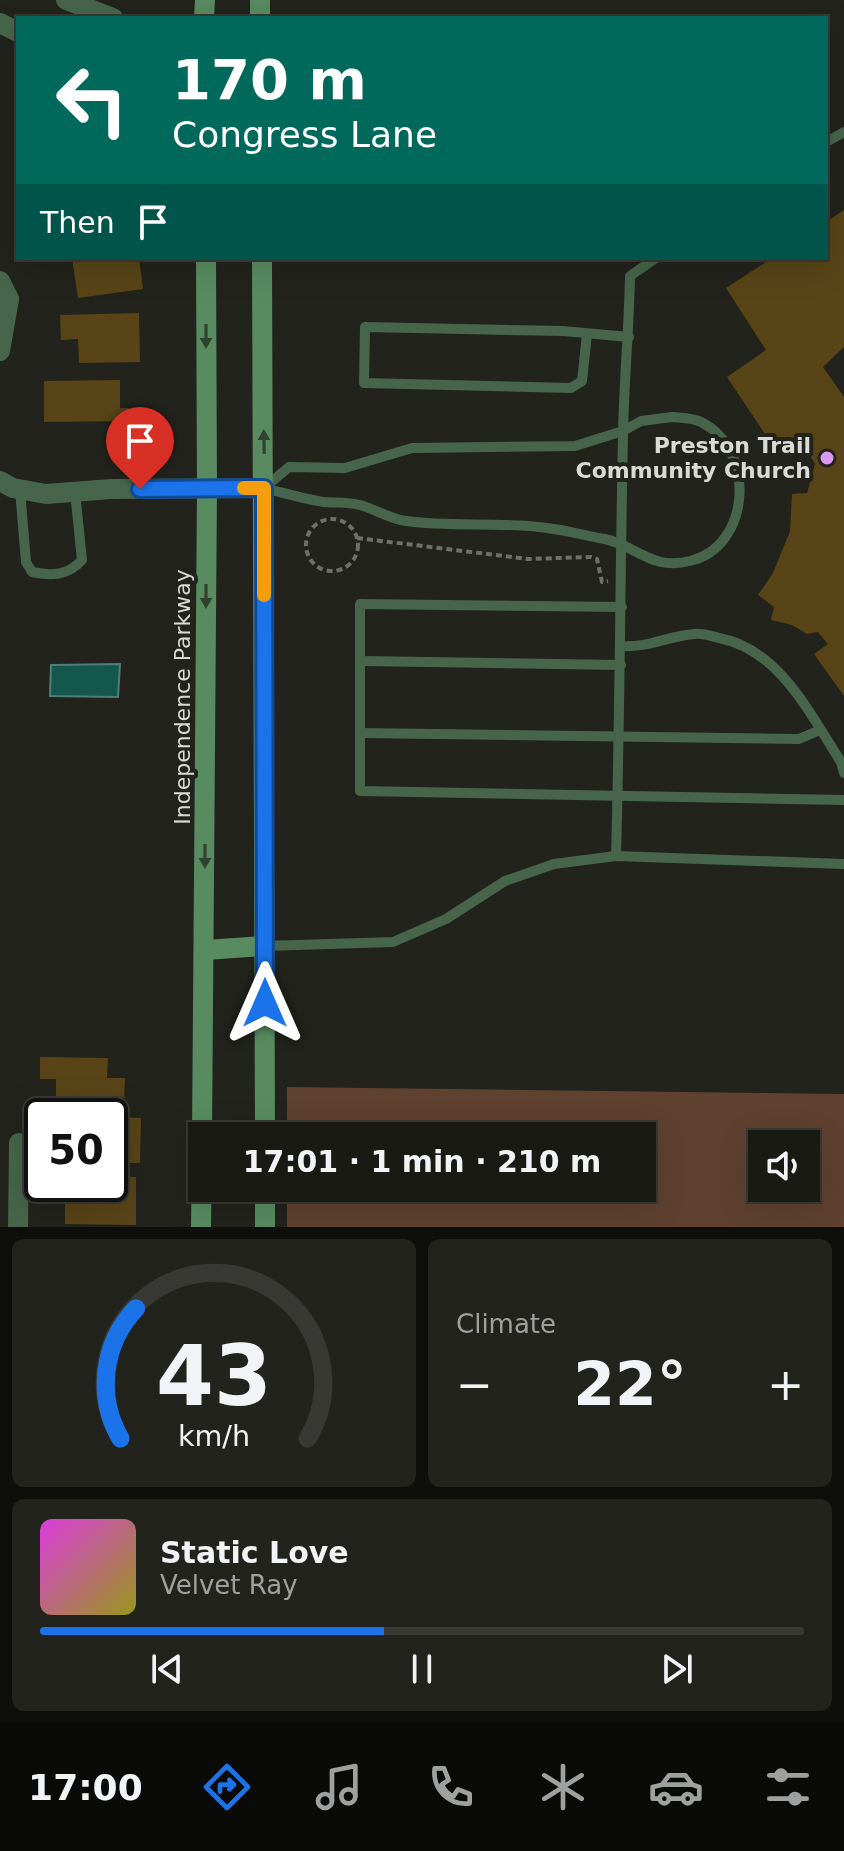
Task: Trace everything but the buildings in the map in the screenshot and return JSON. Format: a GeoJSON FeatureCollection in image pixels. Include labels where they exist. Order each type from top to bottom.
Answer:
{"type":"FeatureCollection","features":[{"type":"Feature","properties":{"kind":"main road","name":"Independence Parkway"},"geometry":{"type":"LineString","coordinates":[[202,1122],[206,260]]}},
{"type":"Feature","properties":{"kind":"main road"},"geometry":{"type":"LineString","coordinates":[[262,260],[265,1122]]}},
{"type":"Feature","properties":{"kind":"main road"},"geometry":{"type":"LineString","coordinates":[[205,950],[264,946]]}},
{"type":"Feature","properties":{"kind":"main road"},"geometry":{"type":"LineString","coordinates":[[201,1202],[201,1227]]}},
{"type":"Feature","properties":{"kind":"main road"},"geometry":{"type":"LineString","coordinates":[[265,1202],[265,1227]]}},
{"type":"Feature","properties":{"kind":"street"},"geometry":{"type":"LineString","coordinates":[[66,0],[108,16]]}},
{"type":"Feature","properties":{"kind":"street"},"geometry":{"type":"LineString","coordinates":[[0,281],[9,299],[0,351]]}},
{"type":"Feature","properties":{"kind":"street"},"geometry":{"type":"LineString","coordinates":[[0,481],[20,490],[46,494],[111,489],[264,488]]}},
{"type":"Feature","properties":{"kind":"street"},"geometry":{"type":"LineString","coordinates":[[18,1227],[19,1143]]}},
{"type":"Feature","properties":{"kind":"lane"},"geometry":{"type":"LineString","coordinates":[[616,856],[623,431],[630,276],[653,260]]}},
{"type":"Feature","properties":{"kind":"lane"},"geometry":{"type":"LineString","coordinates":[[587,334],[582,381],[571,388],[364,383],[365,327],[587,334],[629,337]]}},
{"type":"Feature","properties":{"kind":"lane"},"geometry":{"type":"LineString","coordinates":[[672,417],[701,422],[724,439],[736,463],[739,489],[738,515],[729,535],[713,550],[691,561],[663,563],[637,555],[622,543],[541,527],[403,521],[360,505],[323,501],[264,488],[289,467],[345,468],[412,448],[575,446],[623,431],[641,421],[672,417]]}},
{"type":"Feature","properties":{"kind":"lane"},"geometry":{"type":"LineString","coordinates":[[20,490],[26,562],[32,572],[49,576],[75,568],[82,560],[75,492]]}},
{"type":"Feature","properties":{"kind":"lane"},"geometry":{"type":"LineString","coordinates":[[622,607],[360,604],[360,791],[844,800]]}},
{"type":"Feature","properties":{"kind":"lane"},"geometry":{"type":"LineString","coordinates":[[621,646],[641,647],[697,634],[732,640],[759,653],[798,694],[841,762],[844,773]]}},
{"type":"Feature","properties":{"kind":"lane"},"geometry":{"type":"LineString","coordinates":[[361,661],[621,665]]}},
{"type":"Feature","properties":{"kind":"lane"},"geometry":{"type":"LineString","coordinates":[[360,733],[799,739],[820,730]]}},
{"type":"Feature","properties":{"kind":"lane"},"geometry":{"type":"LineString","coordinates":[[264,946],[393,942],[446,919],[505,881],[554,864],[616,856],[844,864]]}},
{"type":"Feature","properties":{"kind":"path"},"geometry":{"type":"LineString","coordinates":[[332,519],[342,520],[350,526],[357,538],[357,554],[353,562],[336,571],[328,571],[313,563],[306,548],[306,539],[313,527],[332,519]]}},
{"type":"Feature","properties":{"kind":"path"},"geometry":{"type":"LineString","coordinates":[[357,538],[528,559],[591,557],[597,559],[602,582],[622,581]]}},
{"type":"Feature","properties":{"kind":"shaded area"},"geometry":{"type":"Polygon","coordinates":[[[287,1087],[844,1094],[844,1227],[287,1227],[287,1202],[656,1202],[656,1122],[287,1122],[287,1087]]]}},
{"type":"Feature","properties":{"kind":"water"},"geometry":{"type":"Polygon","coordinates":[[[120,664],[118,697],[50,696],[51,665],[120,664]]]}},
{"type":"Feature","properties":{"kind":"slow traffic"},"geometry":{"type":"LineString","coordinates":[[244,488],[264,488],[264,595]]}},
{"type":"Feature","properties":{"kind":"place","name":"Preston Trail Community Church"},"geometry":{"type":"Point","coordinates":[827,458]}},
{"type":"Feature","properties":{"kind":"route"},"geometry":{"type":"LineString","coordinates":[[140,489],[264,488],[265,1003]]}}]}
